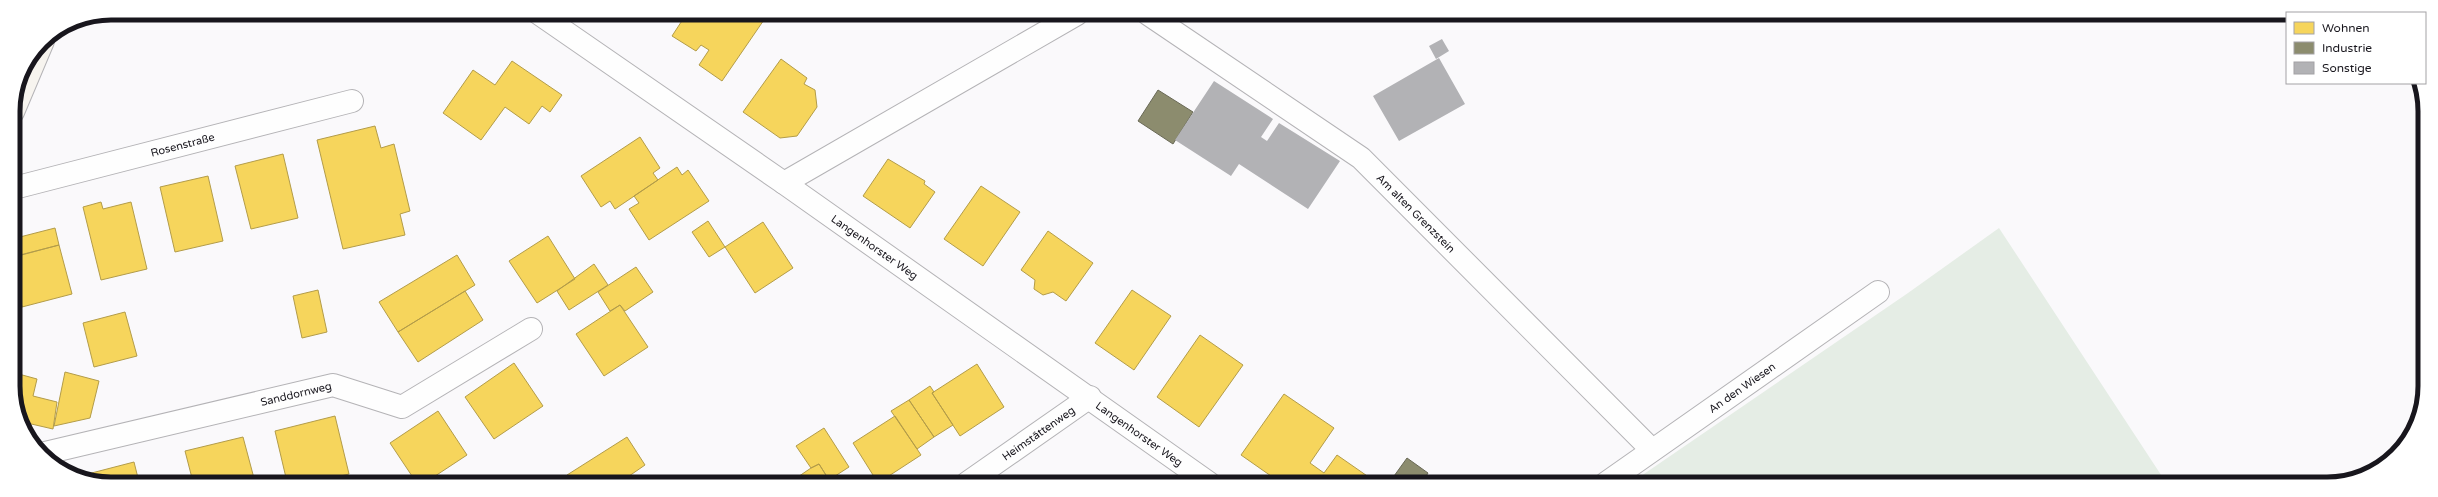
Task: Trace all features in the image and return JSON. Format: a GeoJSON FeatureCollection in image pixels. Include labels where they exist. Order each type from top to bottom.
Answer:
{"type":"FeatureCollection","features":[{"type":"Feature","properties":{"kind":"street","name":"Langenhorster Weg"},"geometry":{"type":"LineString","coordinates":[[548,20],[1090,397],[1201,477]]}},
{"type":"Feature","properties":{"kind":"street"},"geometry":{"type":"LineString","coordinates":[[784,183],[1067,20]]}},
{"type":"Feature","properties":{"kind":"street","name":"Am alten Grenzstein"},"geometry":{"type":"LineString","coordinates":[[1157,20],[1361,158],[1652,450]]}},
{"type":"Feature","properties":{"kind":"street"},"geometry":{"type":"LineString","coordinates":[[23,90],[36,60]]}},
{"type":"Feature","properties":{"kind":"street","name":"Rosenstraße"},"geometry":{"type":"LineString","coordinates":[[20,186],[352,101]]}},
{"type":"Feature","properties":{"kind":"street","name":"An den Wiesen"},"geometry":{"type":"LineString","coordinates":[[1614,477],[1878,292]]}},
{"type":"Feature","properties":{"kind":"street","name":"Sanddornweg"},"geometry":{"type":"LineString","coordinates":[[49,452],[333,385],[402,407],[531,329]]}},
{"type":"Feature","properties":{"kind":"street","name":"Heimstättenweg"},"geometry":{"type":"LineString","coordinates":[[977,477],[1090,397]]}},
{"type":"Feature","properties":{"kind":"shaded area"},"geometry":{"type":"Polygon","coordinates":[[[1999,228],[2162,477],[1641,476],[1908,293],[1999,228]]]}},
{"type":"Feature","properties":{"kind":"building: Wohnen"},"geometry":{"type":"Polygon","coordinates":[[[682,20],[764,20],[722,81],[699,65],[709,50],[701,45],[696,51],[672,36],[682,20]]]}},
{"type":"Feature","properties":{"kind":"building: Wohnen"},"geometry":{"type":"Polygon","coordinates":[[[781,59],[807,78],[804,84],[815,90],[817,107],[797,136],[780,138],[743,112],[781,59]]]}},
{"type":"Feature","properties":{"kind":"building: Wohnen"},"geometry":{"type":"Polygon","coordinates":[[[512,61],[562,95],[550,112],[542,106],[529,124],[505,107],[481,140],[443,113],[473,70],[495,85],[512,61]]]}},
{"type":"Feature","properties":{"kind":"building: Wohnen"},"geometry":{"type":"Polygon","coordinates":[[[375,126],[381,148],[394,144],[410,211],[400,214],[405,235],[343,249],[317,140],[375,126]]]}},
{"type":"Feature","properties":{"kind":"building: Wohnen"},"geometry":{"type":"Polygon","coordinates":[[[640,137],[660,168],[653,173],[658,180],[615,209],[610,201],[601,207],[581,176],[640,137]]]}},
{"type":"Feature","properties":{"kind":"building: Wohnen"},"geometry":{"type":"Polygon","coordinates":[[[283,154],[298,218],[251,229],[235,166],[283,154]]]}},
{"type":"Feature","properties":{"kind":"building: Wohnen"},"geometry":{"type":"Polygon","coordinates":[[[888,159],[925,181],[924,184],[935,192],[910,228],[863,196],[888,159]]]}},
{"type":"Feature","properties":{"kind":"building: Wohnen"},"geometry":{"type":"Polygon","coordinates":[[[677,167],[682,175],[688,170],[709,201],[649,240],[629,209],[639,203],[634,196],[677,167]]]}},
{"type":"Feature","properties":{"kind":"building: Wohnen"},"geometry":{"type":"Polygon","coordinates":[[[208,176],[223,241],[175,252],[160,187],[208,176]]]}},
{"type":"Feature","properties":{"kind":"building: Wohnen"},"geometry":{"type":"Polygon","coordinates":[[[981,186],[1020,212],[983,266],[944,239],[981,186]]]}},
{"type":"Feature","properties":{"kind":"building: Wohnen"},"geometry":{"type":"Polygon","coordinates":[[[101,202],[103,209],[131,202],[147,269],[101,280],[83,207],[101,202]]]}},
{"type":"Feature","properties":{"kind":"building: Wohnen"},"geometry":{"type":"Polygon","coordinates":[[[708,221],[725,247],[709,257],[692,232],[708,221]]]}},
{"type":"Feature","properties":{"kind":"building: Wohnen"},"geometry":{"type":"Polygon","coordinates":[[[763,222],[793,268],[755,293],[725,247],[763,222]]]}},
{"type":"Feature","properties":{"kind":"building: Wohnen"},"geometry":{"type":"Polygon","coordinates":[[[55,228],[59,245],[20,255],[20,237],[55,228]]]}},
{"type":"Feature","properties":{"kind":"building: Wohnen"},"geometry":{"type":"Polygon","coordinates":[[[1048,231],[1093,263],[1066,301],[1053,292],[1043,295],[1034,289],[1035,280],[1021,270],[1048,231]]]}},
{"type":"Feature","properties":{"kind":"building: Wohnen"},"geometry":{"type":"Polygon","coordinates":[[[548,236],[575,279],[537,303],[509,261],[548,236]]]}},
{"type":"Feature","properties":{"kind":"building: Wohnen"},"geometry":{"type":"Polygon","coordinates":[[[59,245],[72,294],[22,307],[20,299],[20,255],[59,245]]]}},
{"type":"Feature","properties":{"kind":"building: Wohnen"},"geometry":{"type":"Polygon","coordinates":[[[457,255],[475,285],[398,332],[379,302],[457,255]]]}},
{"type":"Feature","properties":{"kind":"building: Wohnen"},"geometry":{"type":"Polygon","coordinates":[[[594,264],[608,285],[569,310],[557,291],[594,264]]]}},
{"type":"Feature","properties":{"kind":"building: Wohnen"},"geometry":{"type":"Polygon","coordinates":[[[636,267],[653,292],[625,311],[620,305],[610,311],[598,292],[636,267]]]}},
{"type":"Feature","properties":{"kind":"building: Wohnen"},"geometry":{"type":"Polygon","coordinates":[[[318,290],[327,332],[302,338],[293,296],[318,290]]]}},
{"type":"Feature","properties":{"kind":"building: Wohnen"},"geometry":{"type":"Polygon","coordinates":[[[1132,290],[1171,316],[1134,370],[1095,343],[1132,290]]]}},
{"type":"Feature","properties":{"kind":"building: Wohnen"},"geometry":{"type":"Polygon","coordinates":[[[465,291],[483,320],[418,362],[398,332],[465,291]]]}},
{"type":"Feature","properties":{"kind":"building: Wohnen"},"geometry":{"type":"Polygon","coordinates":[[[620,305],[648,347],[604,376],[576,334],[620,305]]]}},
{"type":"Feature","properties":{"kind":"building: Wohnen"},"geometry":{"type":"Polygon","coordinates":[[[125,312],[137,356],[94,367],[83,323],[125,312]]]}},
{"type":"Feature","properties":{"kind":"building: Wohnen"},"geometry":{"type":"Polygon","coordinates":[[[1200,335],[1243,365],[1199,427],[1157,397],[1200,335]]]}},
{"type":"Feature","properties":{"kind":"building: Wohnen"},"geometry":{"type":"Polygon","coordinates":[[[514,363],[543,406],[494,439],[465,397],[514,363]]]}},
{"type":"Feature","properties":{"kind":"building: Wohnen"},"geometry":{"type":"Polygon","coordinates":[[[977,364],[1004,407],[960,436],[932,393],[977,364]]]}},
{"type":"Feature","properties":{"kind":"building: Wohnen"},"geometry":{"type":"Polygon","coordinates":[[[65,372],[99,381],[90,418],[54,426],[65,372]]]}},
{"type":"Feature","properties":{"kind":"building: Wohnen"},"geometry":{"type":"Polygon","coordinates":[[[20,374],[37,379],[33,396],[57,402],[53,429],[28,423],[20,392],[20,374]]]}},
{"type":"Feature","properties":{"kind":"building: Wohnen"},"geometry":{"type":"Polygon","coordinates":[[[930,386],[934,392],[932,393],[953,425],[934,437],[909,400],[930,386]]]}},
{"type":"Feature","properties":{"kind":"building: Wohnen"},"geometry":{"type":"Polygon","coordinates":[[[1284,394],[1334,428],[1310,463],[1324,473],[1337,455],[1369,477],[1272,477],[1241,455],[1284,394]]]}},
{"type":"Feature","properties":{"kind":"building: Wohnen"},"geometry":{"type":"Polygon","coordinates":[[[909,400],[934,437],[917,449],[891,411],[909,400]]]}},
{"type":"Feature","properties":{"kind":"building: Wohnen"},"geometry":{"type":"Polygon","coordinates":[[[438,411],[467,455],[434,477],[413,477],[390,443],[438,411]]]}},
{"type":"Feature","properties":{"kind":"building: Wohnen"},"geometry":{"type":"Polygon","coordinates":[[[335,416],[349,474],[337,477],[286,477],[275,431],[335,416]]]}},
{"type":"Feature","properties":{"kind":"building: Wohnen"},"geometry":{"type":"Polygon","coordinates":[[[895,416],[921,455],[887,477],[874,477],[853,443],[895,416]]]}},
{"type":"Feature","properties":{"kind":"building: Wohnen"},"geometry":{"type":"Polygon","coordinates":[[[824,428],[849,467],[834,477],[827,477],[819,464],[811,468],[796,446],[824,428]]]}},
{"type":"Feature","properties":{"kind":"building: Wohnen"},"geometry":{"type":"Polygon","coordinates":[[[243,437],[254,477],[192,477],[185,451],[243,437]]]}},
{"type":"Feature","properties":{"kind":"building: Wohnen"},"geometry":{"type":"Polygon","coordinates":[[[627,437],[645,465],[628,477],[568,477],[567,475],[627,437]]]}},
{"type":"Feature","properties":{"kind":"building: Wohnen"},"geometry":{"type":"Polygon","coordinates":[[[134,462],[138,477],[111,477],[88,474],[134,462]]]}},
{"type":"Feature","properties":{"kind":"building: Wohnen"},"geometry":{"type":"Polygon","coordinates":[[[819,464],[827,477],[798,477],[819,464]]]}},
{"type":"Feature","properties":{"kind":"building: Industrie"},"geometry":{"type":"Polygon","coordinates":[[[1158,90],[1193,112],[1173,144],[1138,121],[1158,90]]]}},
{"type":"Feature","properties":{"kind":"building: Industrie"},"geometry":{"type":"Polygon","coordinates":[[[1407,458],[1428,473],[1426,477],[1393,477],[1407,458]]]}},
{"type":"Feature","properties":{"kind":"building: Sonstige"},"geometry":{"type":"Polygon","coordinates":[[[1442,39],[1449,51],[1436,59],[1429,46],[1442,39]]]}},
{"type":"Feature","properties":{"kind":"building: Sonstige"},"geometry":{"type":"Polygon","coordinates":[[[1439,58],[1465,104],[1399,141],[1373,96],[1439,58]]]}},
{"type":"Feature","properties":{"kind":"building: Sonstige"},"geometry":{"type":"Polygon","coordinates":[[[1214,81],[1273,119],[1261,137],[1267,141],[1279,123],[1340,161],[1308,209],[1239,164],[1231,176],[1175,140],[1214,81]]]}}]}
